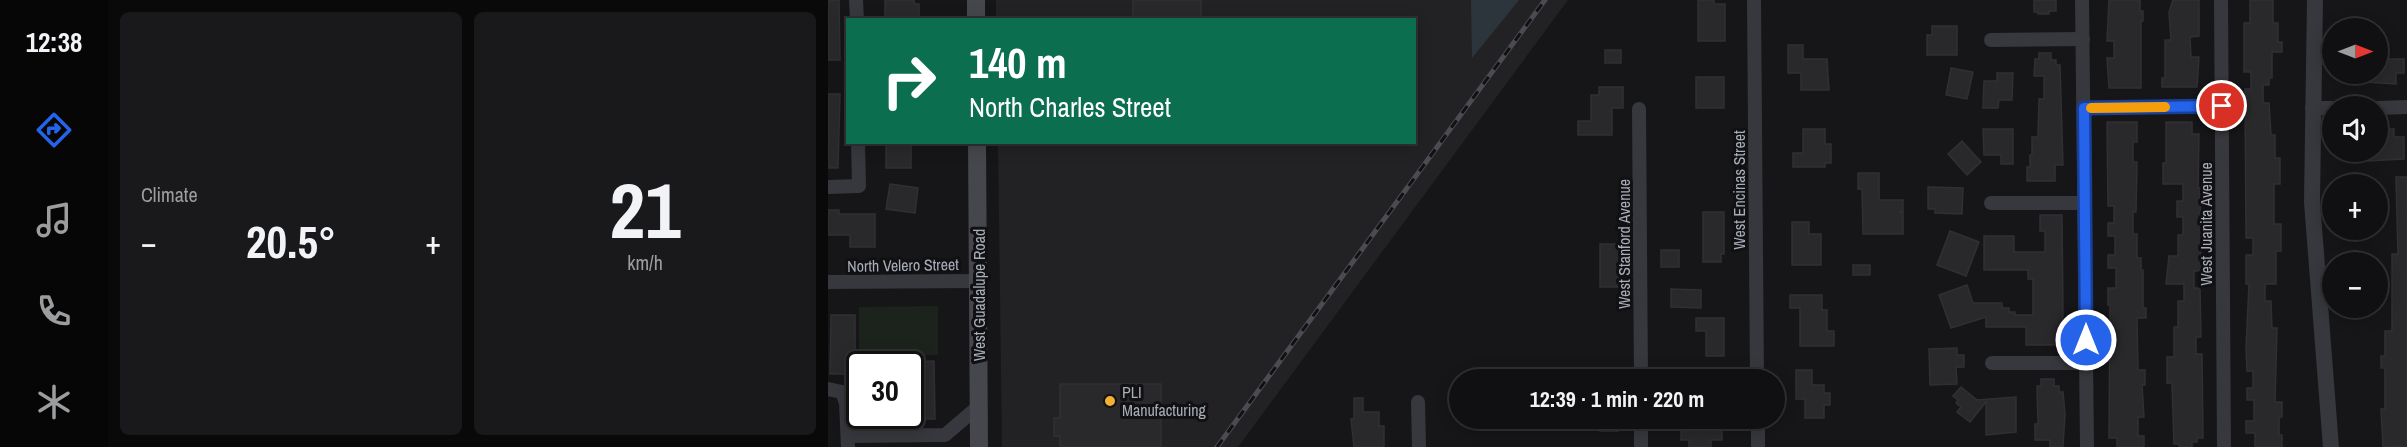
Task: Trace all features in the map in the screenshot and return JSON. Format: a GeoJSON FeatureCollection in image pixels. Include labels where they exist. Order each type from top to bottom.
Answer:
{"type":"FeatureCollection","features":[{"type":"Feature","properties":{"kind":"main road"},"geometry":{"type":"LineString","coordinates":[[976,0],[976,18]]}},
{"type":"Feature","properties":{"kind":"main road","name":"West Guadalupe Road"},"geometry":{"type":"LineString","coordinates":[[977,144],[979,447]]}},
{"type":"Feature","properties":{"kind":"street"},"geometry":{"type":"LineString","coordinates":[[856,0],[857,18]]}},
{"type":"Feature","properties":{"kind":"street","name":"West Encinas Street"},"geometry":{"type":"LineString","coordinates":[[1754,0],[1757,369]]}},
{"type":"Feature","properties":{"kind":"street"},"geometry":{"type":"LineString","coordinates":[[2082,0],[2087,447]]}},
{"type":"Feature","properties":{"kind":"street","name":"West Juanita Avenue"},"geometry":{"type":"LineString","coordinates":[[2221,0],[2224,447]]}},
{"type":"Feature","properties":{"kind":"street"},"geometry":{"type":"LineString","coordinates":[[2315,0],[2312,108],[2313,228],[2331,447]]}},
{"type":"Feature","properties":{"kind":"street"},"geometry":{"type":"LineString","coordinates":[[1990,40],[2083,39]]}},
{"type":"Feature","properties":{"kind":"street"},"geometry":{"type":"LineString","coordinates":[[2084,108],[2222,106]]}},
{"type":"Feature","properties":{"kind":"street"},"geometry":{"type":"LineString","coordinates":[[2388,108],[2407,107]]}},
{"type":"Feature","properties":{"kind":"street"},"geometry":{"type":"LineString","coordinates":[[2312,108],[2322,108]]}},
{"type":"Feature","properties":{"kind":"street","name":"West Stanford Avenue"},"geometry":{"type":"LineString","coordinates":[[1639,109],[1641,369]]}},
{"type":"Feature","properties":{"kind":"street"},"geometry":{"type":"LineString","coordinates":[[828,187],[859,186],[858,144]]}},
{"type":"Feature","properties":{"kind":"street"},"geometry":{"type":"LineString","coordinates":[[1990,203],[2085,203]]}},
{"type":"Feature","properties":{"kind":"street","name":"North Velero Street"},"geometry":{"type":"LineString","coordinates":[[828,282],[979,280]]}},
{"type":"Feature","properties":{"kind":"street"},"geometry":{"type":"LineString","coordinates":[[1992,363],[2086,363]]}},
{"type":"Feature","properties":{"kind":"street"},"geometry":{"type":"LineString","coordinates":[[828,389],[842,392],[846,403],[848,441],[945,435],[979,406]]}},
{"type":"Feature","properties":{"kind":"street"},"geometry":{"type":"LineString","coordinates":[[1418,402],[1419,447]]}},
{"type":"Feature","properties":{"kind":"street"},"geometry":{"type":"LineString","coordinates":[[1641,429],[1641,447]]}},
{"type":"Feature","properties":{"kind":"street"},"geometry":{"type":"LineString","coordinates":[[1758,429],[1758,447]]}},
{"type":"Feature","properties":{"kind":"shaded area"},"geometry":{"type":"Polygon","coordinates":[[[996,0],[1568,0],[1238,447],[1002,447],[998,144],[1416,144],[1416,18],[996,18],[996,0]]]}},
{"type":"Feature","properties":{"kind":"shaded area"},"geometry":{"type":"Polygon","coordinates":[[[1471,0],[1519,0],[1472,58],[1471,0]]]}},
{"type":"Feature","properties":{"kind":"shaded area"},"geometry":{"type":"Polygon","coordinates":[[[938,306],[938,355],[924,355],[924,351],[859,351],[859,307],[938,306]]]}},
{"type":"Feature","properties":{"kind":"building"},"geometry":{"type":"Polygon","coordinates":[[[828,0],[839,0],[840,60],[828,60],[828,0]]]}},
{"type":"Feature","properties":{"kind":"building"},"geometry":{"type":"Polygon","coordinates":[[[885,0],[914,0],[914,4],[919,4],[919,17],[885,17],[885,0]]]}},
{"type":"Feature","properties":{"kind":"building"},"geometry":{"type":"Polygon","coordinates":[[[1133,0],[1201,0],[1201,18],[1133,18],[1133,0]]]}},
{"type":"Feature","properties":{"kind":"building"},"geometry":{"type":"Polygon","coordinates":[[[1698,0],[1714,0],[1714,4],[1725,4],[1725,41],[1698,41],[1698,0]]]}},
{"type":"Feature","properties":{"kind":"building"},"geometry":{"type":"Polygon","coordinates":[[[2034,0],[2056,0],[2056,11],[2049,11],[2049,14],[2034,12],[2034,0]]]}},
{"type":"Feature","properties":{"kind":"building"},"geometry":{"type":"Polygon","coordinates":[[[2109,0],[2140,0],[2140,11],[2143,11],[2141,88],[2109,88],[2107,58],[2114,58],[2114,41],[2107,41],[2109,0]]]}},
{"type":"Feature","properties":{"kind":"building"},"geometry":{"type":"Polygon","coordinates":[[[2173,0],[2199,0],[2199,36],[2190,37],[2191,57],[2199,57],[2197,87],[2162,87],[2162,78],[2165,78],[2165,40],[2171,40],[2169,12],[2173,0]]]}},
{"type":"Feature","properties":{"kind":"building"},"geometry":{"type":"Polygon","coordinates":[[[2250,0],[2273,0],[2273,23],[2278,23],[2278,42],[2282,42],[2282,52],[2272,52],[2272,78],[2269,78],[2269,85],[2263,85],[2263,103],[2269,103],[2271,135],[2275,135],[2275,158],[2280,158],[2280,184],[2274,184],[2274,224],[2281,224],[2281,251],[2276,251],[2276,284],[2265,284],[2265,301],[2271,301],[2272,328],[2277,328],[2275,402],[2282,402],[2279,435],[2282,435],[2282,447],[2255,447],[2255,433],[2246,433],[2246,421],[2254,421],[2254,400],[2247,400],[2247,388],[2253,388],[2253,371],[2247,371],[2246,348],[2249,284],[2246,284],[2246,255],[2253,255],[2253,238],[2246,238],[2245,89],[2251,89],[2251,72],[2244,72],[2244,23],[2250,23],[2250,0]]]}},
{"type":"Feature","properties":{"kind":"building"},"geometry":{"type":"Polygon","coordinates":[[[1932,26],[1957,26],[1957,55],[1927,55],[1927,35],[1932,35],[1932,26]]]}},
{"type":"Feature","properties":{"kind":"building"},"geometry":{"type":"Polygon","coordinates":[[[1788,45],[1803,45],[1803,59],[1827,59],[1829,90],[1801,90],[1801,73],[1788,73],[1788,45]]]}},
{"type":"Feature","properties":{"kind":"building"},"geometry":{"type":"Polygon","coordinates":[[[1605,50],[1621,50],[1621,63],[1605,63],[1605,50]]]}},
{"type":"Feature","properties":{"kind":"building"},"geometry":{"type":"Polygon","coordinates":[[[2039,53],[2051,53],[2051,60],[2056,60],[2056,65],[2060,65],[2063,165],[2055,165],[2055,181],[2027,181],[2027,167],[2030,167],[2030,155],[2032,155],[2032,137],[2038,137],[2039,99],[2044,99],[2044,76],[2034,76],[2035,59],[2039,59],[2039,53]]]}},
{"type":"Feature","properties":{"kind":"building"},"geometry":{"type":"Polygon","coordinates":[[[2388,59],[2404,59],[2404,73],[2396,73],[2396,84],[2388,83],[2388,59]]]}},
{"type":"Feature","properties":{"kind":"building"},"geometry":{"type":"Polygon","coordinates":[[[1951,68],[1973,72],[1967,99],[1946,95],[1951,68]]]}},
{"type":"Feature","properties":{"kind":"building"},"geometry":{"type":"Polygon","coordinates":[[[1997,73],[2013,73],[2012,100],[1999,100],[1998,108],[1983,108],[1984,81],[1997,81],[1997,73]]]}},
{"type":"Feature","properties":{"kind":"building"},"geometry":{"type":"Polygon","coordinates":[[[1696,77],[1724,77],[1724,108],[1696,108],[1696,77]]]}},
{"type":"Feature","properties":{"kind":"building"},"geometry":{"type":"Polygon","coordinates":[[[1599,87],[1623,87],[1623,108],[1612,108],[1612,135],[1578,135],[1578,121],[1591,121],[1591,95],[1599,95],[1599,87]]]}},
{"type":"Feature","properties":{"kind":"building"},"geometry":{"type":"Polygon","coordinates":[[[828,94],[840,94],[838,168],[828,168],[828,94]]]}},
{"type":"Feature","properties":{"kind":"building"},"geometry":{"type":"Polygon","coordinates":[[[2107,122],[2137,122],[2137,142],[2133,142],[2133,162],[2137,162],[2133,234],[2137,234],[2137,258],[2141,258],[2141,270],[2143,270],[2143,308],[2146,308],[2146,318],[2137,318],[2138,370],[2145,370],[2145,385],[2142,385],[2144,417],[2138,417],[2138,436],[2144,436],[2144,447],[2117,447],[2117,438],[2109,438],[2110,305],[2108,305],[2108,288],[2116,288],[2116,268],[2108,268],[2108,255],[2115,255],[2115,236],[2108,236],[2108,223],[2114,223],[2114,206],[2108,206],[2107,122]]]}},
{"type":"Feature","properties":{"kind":"building"},"geometry":{"type":"Polygon","coordinates":[[[2166,122],[2192,122],[2192,134],[2199,134],[2201,271],[2194,271],[2194,288],[2200,288],[2201,337],[2196,337],[2196,354],[2202,354],[2203,438],[2197,438],[2197,442],[2192,442],[2192,447],[2179,447],[2179,444],[2174,444],[2172,383],[2167,383],[2167,357],[2174,357],[2174,327],[2178,327],[2178,301],[2184,301],[2184,284],[2166,284],[2169,256],[2178,256],[2178,235],[2183,235],[2183,217],[2177,217],[2177,201],[2183,201],[2183,184],[2163,184],[2163,163],[2166,163],[2166,122]]]}},
{"type":"Feature","properties":{"kind":"building"},"geometry":{"type":"Polygon","coordinates":[[[1803,129],[1825,129],[1825,144],[1831,144],[1831,163],[1825,163],[1825,167],[1793,167],[1793,153],[1803,153],[1803,129]]]}},
{"type":"Feature","properties":{"kind":"building"},"geometry":{"type":"Polygon","coordinates":[[[1983,129],[2013,129],[2013,164],[2001,164],[2001,155],[1984,155],[1983,129]]]}},
{"type":"Feature","properties":{"kind":"building"},"geometry":{"type":"Polygon","coordinates":[[[2388,129],[2394,129],[2394,137],[2404,137],[2404,159],[2388,160],[2388,129]]]}},
{"type":"Feature","properties":{"kind":"building"},"geometry":{"type":"Polygon","coordinates":[[[1962,141],[1981,162],[1967,175],[1948,154],[1962,141]]]}},
{"type":"Feature","properties":{"kind":"building"},"geometry":{"type":"Polygon","coordinates":[[[886,144],[911,144],[911,168],[886,168],[886,144]]]}},
{"type":"Feature","properties":{"kind":"building"},"geometry":{"type":"Polygon","coordinates":[[[1858,173],[1879,173],[1879,200],[1903,200],[1903,212],[1899,211],[1903,213],[1903,234],[1863,234],[1862,189],[1858,189],[1858,173]]]}},
{"type":"Feature","properties":{"kind":"building"},"geometry":{"type":"Polygon","coordinates":[[[2396,177],[2407,177],[2407,446],[2383,447],[2381,409],[2385,409],[2385,368],[2381,368],[2381,356],[2385,356],[2385,331],[2392,331],[2392,254],[2398,254],[2396,177]]]}},
{"type":"Feature","properties":{"kind":"building"},"geometry":{"type":"Polygon","coordinates":[[[890,184],[918,188],[915,213],[886,209],[890,184]]]}},
{"type":"Feature","properties":{"kind":"building"},"geometry":{"type":"Polygon","coordinates":[[[1928,187],[1963,188],[1962,214],[1935,213],[1935,209],[1928,209],[1928,187]]]}},
{"type":"Feature","properties":{"kind":"building"},"geometry":{"type":"Polygon","coordinates":[[[828,210],[839,210],[839,214],[875,214],[875,247],[850,247],[850,235],[828,235],[828,210]]]}},
{"type":"Feature","properties":{"kind":"building"},"geometry":{"type":"Polygon","coordinates":[[[1703,212],[1724,212],[1724,254],[1721,254],[1721,262],[1703,262],[1703,212]]]}},
{"type":"Feature","properties":{"kind":"building"},"geometry":{"type":"Polygon","coordinates":[[[2040,215],[2062,215],[2061,345],[2026,345],[2026,327],[1986,327],[1986,317],[1951,328],[1939,295],[1967,285],[1973,303],[2002,303],[2002,308],[2009,308],[2009,312],[2015,312],[2015,315],[2033,315],[2033,279],[2028,279],[2028,270],[1984,270],[1984,236],[2014,236],[2014,252],[2045,252],[2045,231],[2040,231],[2040,215]]]}},
{"type":"Feature","properties":{"kind":"building"},"geometry":{"type":"Polygon","coordinates":[[[1792,222],[1809,222],[1809,234],[1821,234],[1821,265],[1792,265],[1792,222]]]}},
{"type":"Feature","properties":{"kind":"building"},"geometry":{"type":"Polygon","coordinates":[[[1950,231],[1979,242],[1966,276],[1937,265],[1950,231]]]}},
{"type":"Feature","properties":{"kind":"building"},"geometry":{"type":"Polygon","coordinates":[[[1600,244],[1624,244],[1624,287],[1600,287],[1600,244]]]}},
{"type":"Feature","properties":{"kind":"building"},"geometry":{"type":"Polygon","coordinates":[[[1661,250],[1679,250],[1679,267],[1661,267],[1661,250]]]}},
{"type":"Feature","properties":{"kind":"building"},"geometry":{"type":"Polygon","coordinates":[[[1853,265],[1870,265],[1870,275],[1853,275],[1853,265]]]}},
{"type":"Feature","properties":{"kind":"building"},"geometry":{"type":"Polygon","coordinates":[[[1671,289],[1701,290],[1701,308],[1671,307],[1671,289]]]}},
{"type":"Feature","properties":{"kind":"building"},"geometry":{"type":"Polygon","coordinates":[[[1790,295],[1822,295],[1822,310],[1827,310],[1827,331],[1834,331],[1834,346],[1800,346],[1800,308],[1790,308],[1790,295]]]}},
{"type":"Feature","properties":{"kind":"building"},"geometry":{"type":"Polygon","coordinates":[[[831,315],[855,315],[855,351],[846,351],[846,374],[830,374],[831,315]]]}},
{"type":"Feature","properties":{"kind":"building"},"geometry":{"type":"Polygon","coordinates":[[[1696,318],[1724,318],[1724,356],[1706,356],[1706,331],[1696,331],[1696,318]]]}},
{"type":"Feature","properties":{"kind":"building"},"geometry":{"type":"Polygon","coordinates":[[[1957,348],[1957,355],[1964,355],[1964,367],[1956,367],[1957,384],[1930,385],[1929,349],[1957,348]]]}},
{"type":"Feature","properties":{"kind":"building"},"geometry":{"type":"Polygon","coordinates":[[[924,361],[934,361],[935,419],[924,419],[924,361]]]}},
{"type":"Feature","properties":{"kind":"building"},"geometry":{"type":"Polygon","coordinates":[[[1796,370],[1812,370],[1812,385],[1824,385],[1824,393],[1830,393],[1830,405],[1824,405],[1824,418],[1805,418],[1805,399],[1796,399],[1796,370]]]}},
{"type":"Feature","properties":{"kind":"building"},"geometry":{"type":"Polygon","coordinates":[[[2041,379],[2054,379],[2054,386],[2059,386],[2059,392],[2063,392],[2065,414],[2063,447],[2050,447],[2050,440],[2035,440],[2035,424],[2038,424],[2037,386],[2041,386],[2041,379]]]}},
{"type":"Feature","properties":{"kind":"building","name":"PLI Manufacturing"},"geometry":{"type":"Polygon","coordinates":[[[1060,384],[1161,384],[1161,447],[1060,447],[1060,436],[1054,436],[1054,418],[1060,418],[1060,384]]]}},
{"type":"Feature","properties":{"kind":"building"},"geometry":{"type":"Polygon","coordinates":[[[1961,387],[1977,400],[2016,397],[2016,432],[1986,435],[1986,402],[1970,422],[1957,412],[1961,407],[1953,396],[1961,387]]]}},
{"type":"Feature","properties":{"kind":"building"},"geometry":{"type":"Polygon","coordinates":[[[1354,398],[1363,398],[1363,412],[1379,412],[1379,426],[1384,426],[1384,447],[1354,447],[1351,419],[1354,419],[1354,398]]]}},
{"type":"Feature","properties":{"kind":"building"},"geometry":{"type":"Polygon","coordinates":[[[1600,429],[1618,429],[1618,431],[1600,431],[1600,429]]]}},
{"type":"Feature","properties":{"kind":"building"},"geometry":{"type":"Polygon","coordinates":[[[1681,429],[1722,429],[1722,440],[1711,440],[1711,447],[1689,447],[1689,440],[1681,440],[1681,429]]]}},
{"type":"Feature","properties":{"kind":"railway"},"geometry":{"type":"LineString","coordinates":[[1217,447],[1545,0]]}},
{"type":"Feature","properties":{"kind":"slow traffic"},"geometry":{"type":"LineString","coordinates":[[2091,108],[2165,107]]}},
{"type":"Feature","properties":{"kind":"place","name":"PLI Manufacturing"},"geometry":{"type":"Point","coordinates":[1110,401]}},
{"type":"Feature","properties":{"kind":"route"},"geometry":{"type":"LineString","coordinates":[[2086,340],[2084,108],[2222,106]]}}]}
